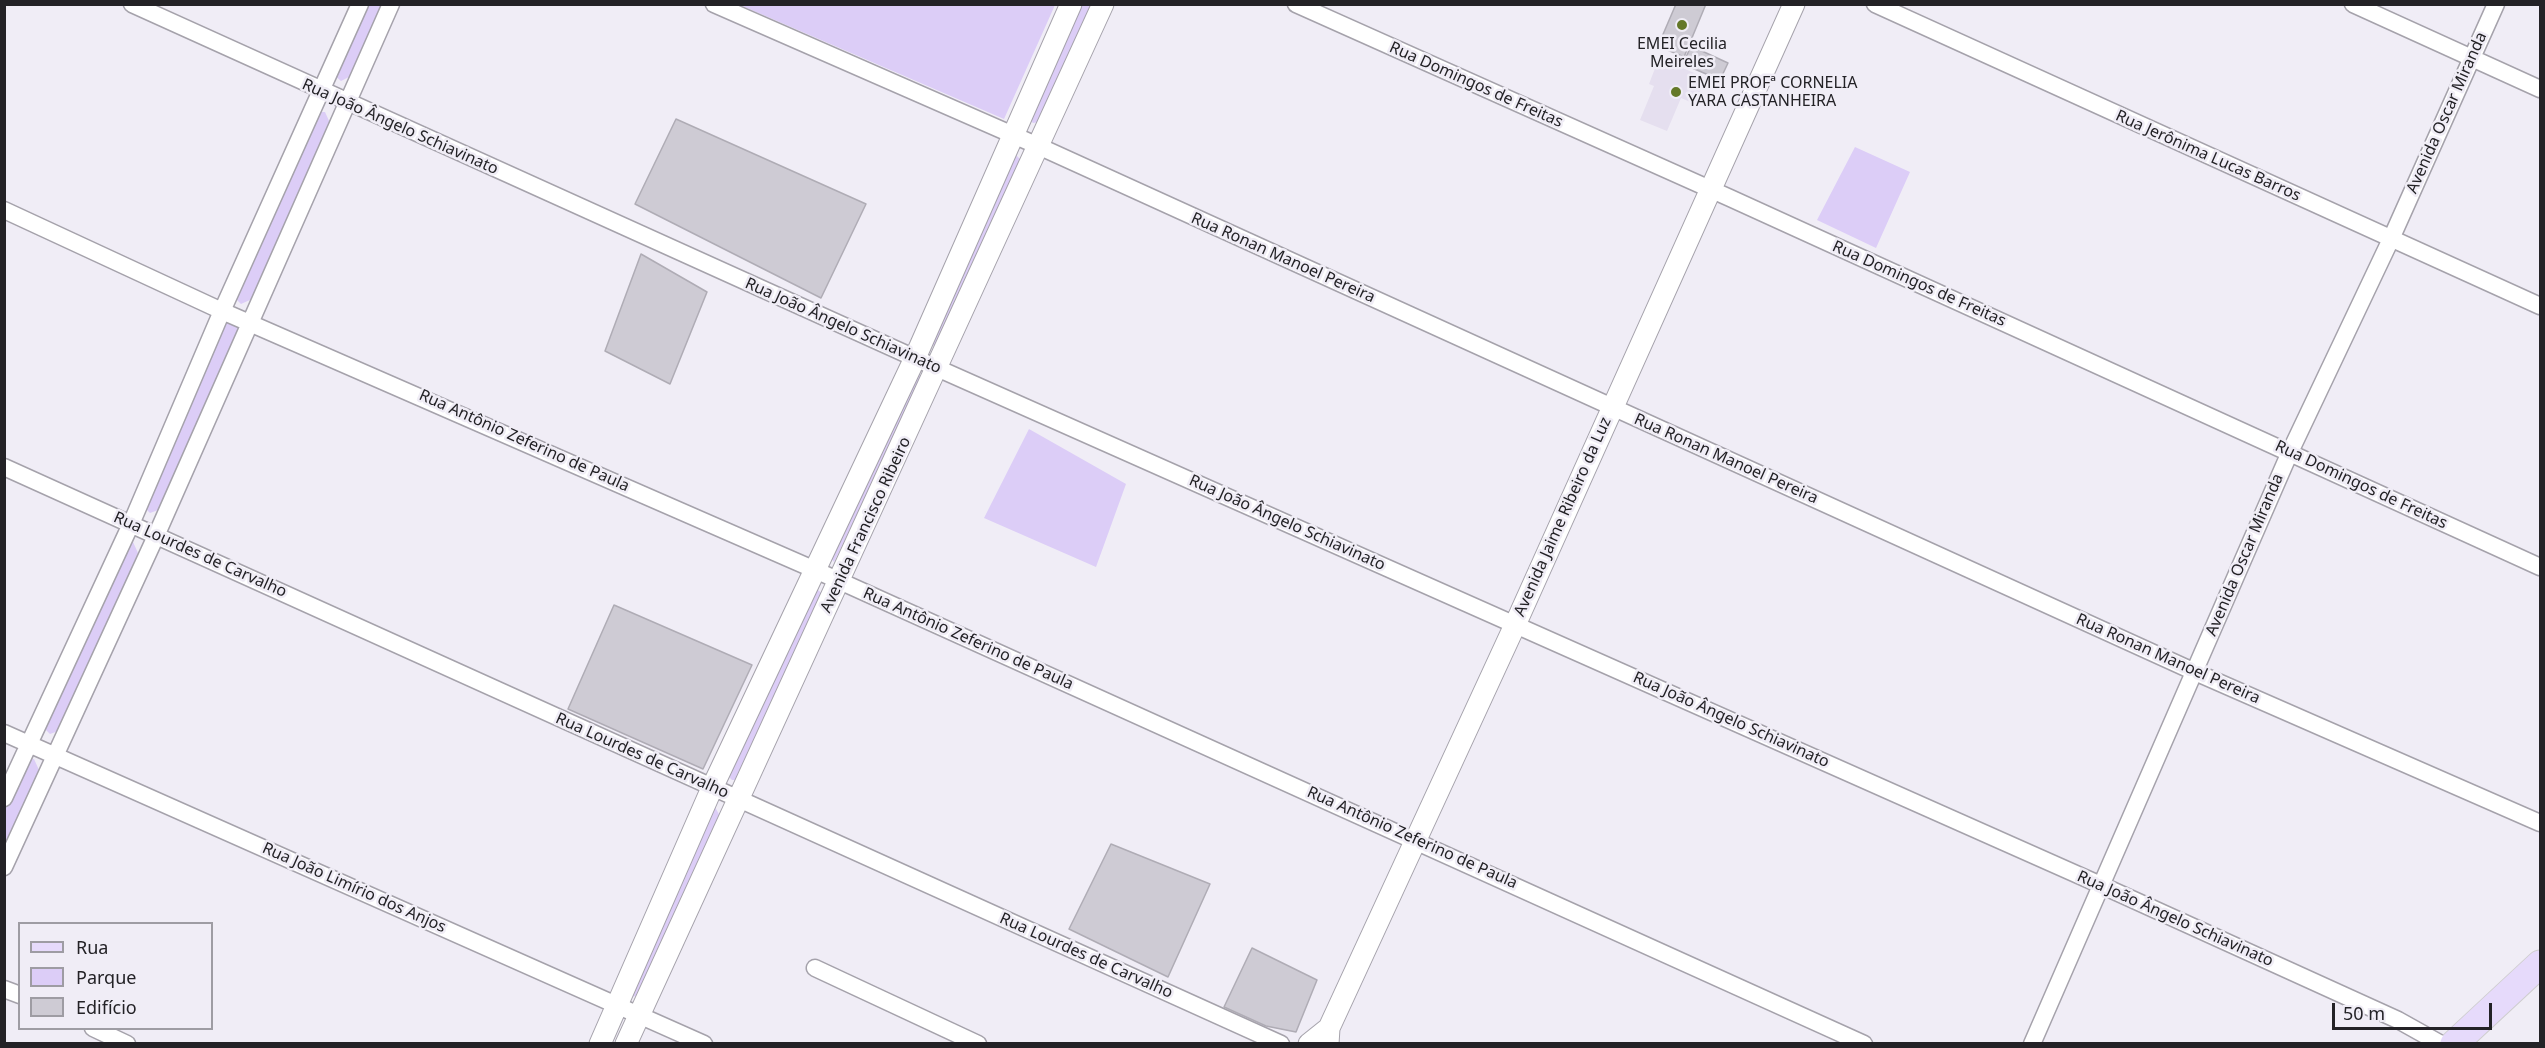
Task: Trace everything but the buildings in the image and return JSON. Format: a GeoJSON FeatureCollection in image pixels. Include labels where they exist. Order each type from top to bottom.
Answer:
{"type":"FeatureCollection","features":[{"type":"Feature","properties":{"kind":"main road"},"geometry":{"type":"LineString","coordinates":[[2454,1044],[2541,964]]}},
{"type":"Feature","properties":{"kind":"street","name":"Rua João Ângelo Schiavinato"},"geometry":{"type":"LineString","coordinates":[[132,4],[346,103],[937,368],[2103,886],[2398,1020],[2441,1044]]}},
{"type":"Feature","properties":{"kind":"street"},"geometry":{"type":"LineString","coordinates":[[4,798],[130,524],[222,311],[360,4]]}},
{"type":"Feature","properties":{"kind":"street"},"geometry":{"type":"LineString","coordinates":[[4,867],[156,536],[391,4]]}},
{"type":"Feature","properties":{"kind":"street","name":"Rua Ronan Manoel Pereira"},"geometry":{"type":"LineString","coordinates":[[714,4],[1036,145],[2195,672],[2541,824]]}},
{"type":"Feature","properties":{"kind":"street","name":"Avenida Francisco Ribeiro"},"geometry":{"type":"LineString","coordinates":[[600,1044],[712,788],[813,569],[915,358],[1015,136],[1071,4]]}},
{"type":"Feature","properties":{"kind":"street","name":"Avenida Francisco Ribeiro"},"geometry":{"type":"LineString","coordinates":[[626,1044],[736,799],[840,581],[1036,145],[1103,4]]}},
{"type":"Feature","properties":{"kind":"street","name":"Rua Domingos de Freitas"},"geometry":{"type":"LineString","coordinates":[[1296,4],[2541,567]]}},
{"type":"Feature","properties":{"kind":"street","name":"Avenida Jaime Ribeiro da Luz"},"geometry":{"type":"LineString","coordinates":[[1309,1044],[1328,1036],[1794,4]]}},
{"type":"Feature","properties":{"kind":"street","name":"Rua Jerônima Lucas Barros"},"geometry":{"type":"LineString","coordinates":[[1875,4],[2541,306]]}},
{"type":"Feature","properties":{"kind":"street"},"geometry":{"type":"LineString","coordinates":[[2353,4],[2541,90]]}},
{"type":"Feature","properties":{"kind":"street","name":"Avenida Oscar Miranda"},"geometry":{"type":"LineString","coordinates":[[2032,1044],[2103,886],[2289,452],[2391,239],[2496,4]]}},
{"type":"Feature","properties":{"kind":"street","name":"Rua Antônio Zeferino de Paula"},"geometry":{"type":"LineString","coordinates":[[4,210],[222,311],[250,321],[840,581],[1864,1044]]}},
{"type":"Feature","properties":{"kind":"street","name":"Rua Lourdes de Carvalho"},"geometry":{"type":"LineString","coordinates":[[4,467],[1281,1044]]}},
{"type":"Feature","properties":{"kind":"street","name":"Rua João Limírio dos Anjos"},"geometry":{"type":"LineString","coordinates":[[4,733],[704,1044]]}},
{"type":"Feature","properties":{"kind":"street"},"geometry":{"type":"LineString","coordinates":[[814,968],[952,1038],[978,1044]]}},
{"type":"Feature","properties":{"kind":"street"},"geometry":{"type":"LineString","coordinates":[[95,1030],[127,1044]]}},
{"type":"Feature","properties":{"kind":"shaded area","name":"EMEI PROFª CORNELIA YARA CASTANHEIRA"},"geometry":{"type":"Polygon","coordinates":[[[1659,58],[1706,78],[1695,104],[1681,98],[1667,131],[1640,120],[1654,86],[1649,84],[1659,58]]]}},
{"type":"Feature","properties":{"kind":"green space"},"geometry":{"type":"Polygon","coordinates":[[[1055,4],[1004,119],[740,5],[1055,4]]]}},
{"type":"Feature","properties":{"kind":"green space"},"geometry":{"type":"Polygon","coordinates":[[[363,5],[383,5],[351,76],[341,81],[335,76],[363,5]]]}},
{"type":"Feature","properties":{"kind":"green space"},"geometry":{"type":"Polygon","coordinates":[[[1074,5],[1094,5],[1039,122],[1033,123],[1028,118],[1074,5]]]}},
{"type":"Feature","properties":{"kind":"green space"},"geometry":{"type":"Polygon","coordinates":[[[318,112],[325,112],[330,123],[252,299],[241,304],[236,299],[318,112]]]}},
{"type":"Feature","properties":{"kind":"green space"},"geometry":{"type":"Polygon","coordinates":[[[1855,147],[1910,172],[1876,248],[1817,220],[1855,147]]]}},
{"type":"Feature","properties":{"kind":"green space"},"geometry":{"type":"Polygon","coordinates":[[[1016,155],[1021,160],[936,345],[930,346],[1016,155]]]}},
{"type":"Feature","properties":{"kind":"green space"},"geometry":{"type":"Polygon","coordinates":[[[226,322],[238,326],[239,332],[161,509],[150,513],[145,508],[226,322]]]}},
{"type":"Feature","properties":{"kind":"green space"},"geometry":{"type":"Polygon","coordinates":[[[917,369],[923,380],[834,562],[830,557],[917,369]]]}},
{"type":"Feature","properties":{"kind":"green space"},"geometry":{"type":"Polygon","coordinates":[[[1029,429],[1126,484],[1096,567],[984,518],[1029,429]]]}},
{"type":"Feature","properties":{"kind":"green space"},"geometry":{"type":"Polygon","coordinates":[[[126,542],[133,542],[138,553],[61,730],[50,734],[45,729],[126,542]]]}},
{"type":"Feature","properties":{"kind":"green space"},"geometry":{"type":"Polygon","coordinates":[[[812,590],[818,590],[824,595],[739,780],[732,780],[728,776],[812,590]]]}},
{"type":"Feature","properties":{"kind":"green space"},"geometry":{"type":"Polygon","coordinates":[[[34,759],[39,770],[5,849],[5,803],[27,760],[34,759]]]}},
{"type":"Feature","properties":{"kind":"green space"},"geometry":{"type":"Polygon","coordinates":[[[715,807],[721,818],[640,994],[630,998],[715,807]]]}},
{"type":"Feature","properties":{"kind":"place","name":"EMEI Cecilia Meireles"},"geometry":{"type":"Point","coordinates":[1682,25]}},
{"type":"Feature","properties":{"kind":"place","name":"EMEI PROFª CORNELIA YARA CASTANHEIRA"},"geometry":{"type":"Point","coordinates":[1676,92]}}]}
